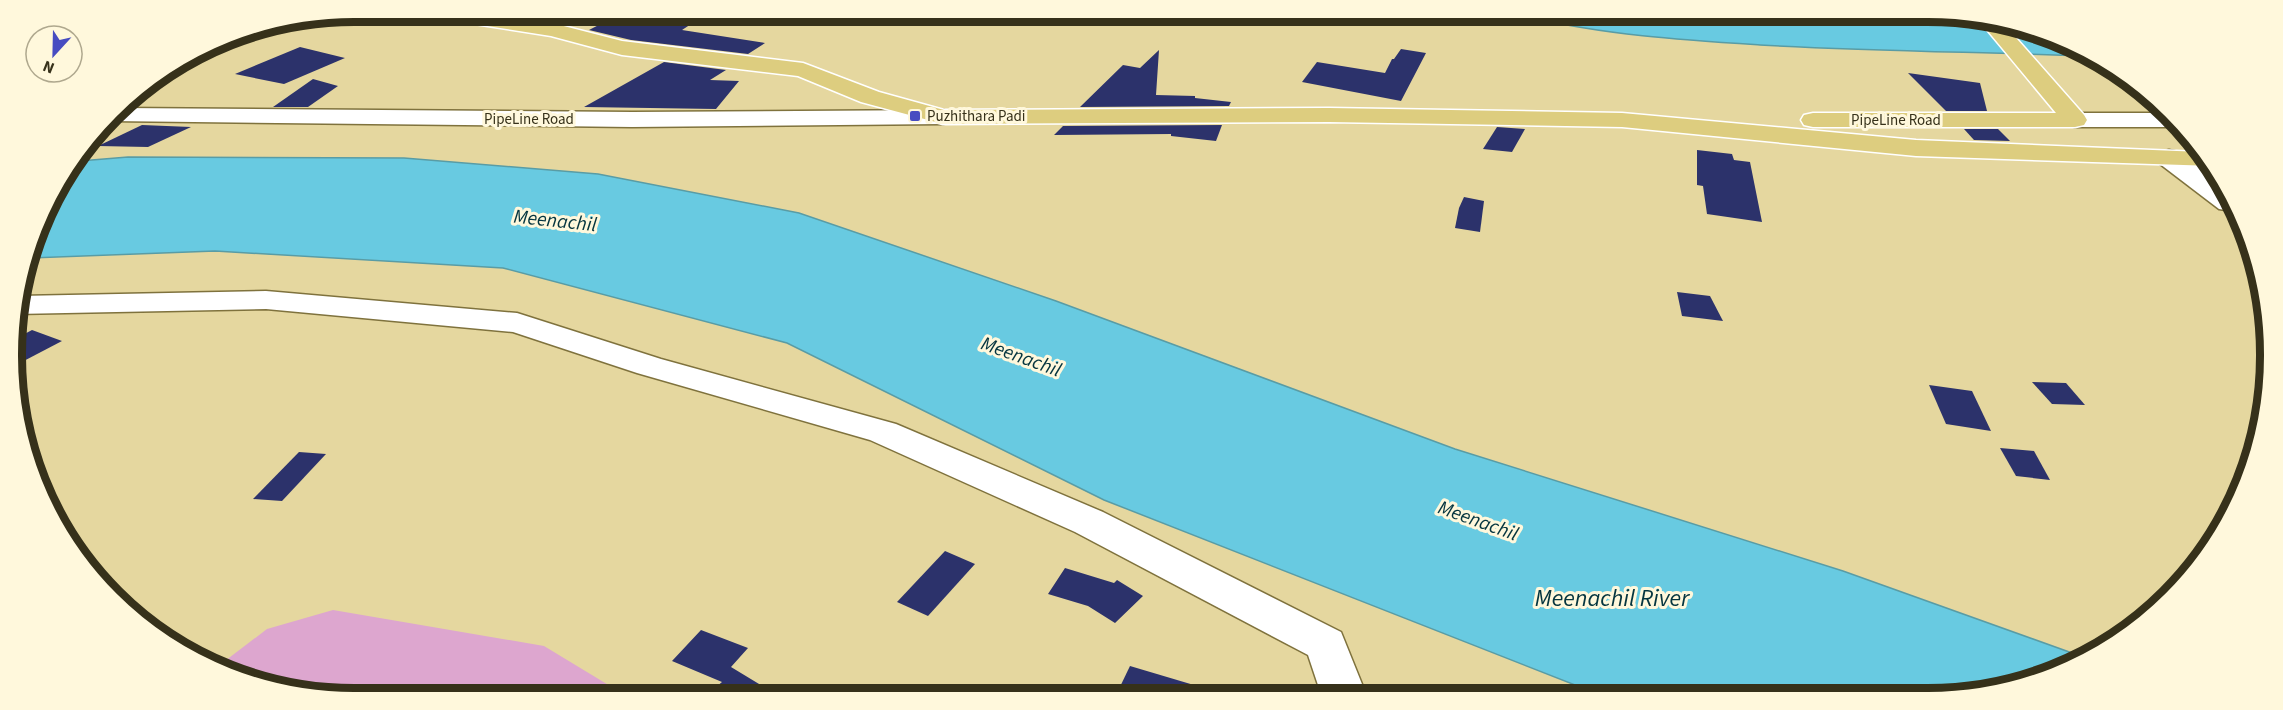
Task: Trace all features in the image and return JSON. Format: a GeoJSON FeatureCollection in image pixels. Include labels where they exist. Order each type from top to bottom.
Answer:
{"type":"FeatureCollection","features":[{"type":"Feature","properties":{"kind":"main road"},"geometry":{"type":"LineString","coordinates":[[500,22],[552,30],[622,48],[803,70],[870,97],[943,117],[1329,115],[1622,120],[1916,148],[2197,159]]}},
{"type":"Feature","properties":{"kind":"main road"},"geometry":{"type":"LineString","coordinates":[[1996,30],[2054,92],[2075,120]]}},
{"type":"Feature","properties":{"kind":"main road","name":"PipeLine Road"},"geometry":{"type":"LineString","coordinates":[[1622,120],[2075,120]]}},
{"type":"Feature","properties":{"kind":"street","name":"PipeLine Road"},"geometry":{"type":"LineString","coordinates":[[125,115],[592,120],[943,117]]}},
{"type":"Feature","properties":{"kind":"street","name":"PipeLine Road"},"geometry":{"type":"LineString","coordinates":[[2075,120],[2164,121]]}},
{"type":"Feature","properties":{"kind":"street"},"geometry":{"type":"LineString","coordinates":[[2169,158],[2220,196]]}},
{"type":"Feature","properties":{"kind":"street"},"geometry":{"type":"LineString","coordinates":[[26,305],[266,300],[517,323],[649,366],[883,432],[1089,522],[1326,644],[1342,688]]}},
{"type":"Feature","properties":{"kind":"shaded area"},"geometry":{"type":"Polygon","coordinates":[[[333,610],[544,646],[613,688],[333,687],[269,676],[225,661],[267,629],[333,610]]]}},
{"type":"Feature","properties":{"kind":"water"},"geometry":{"type":"Polygon","coordinates":[[[1552,22],[1950,23],[2014,34],[2072,56],[1841,49],[1731,43],[1673,39],[1552,22]]]}},
{"type":"Feature","properties":{"kind":"water","name":"Meenachil River"},"geometry":{"type":"Polygon","coordinates":[[[128,157],[404,158],[598,174],[799,213],[1056,301],[1455,449],[1843,571],[2074,654],[2014,676],[1950,687],[1583,688],[1104,500],[787,343],[503,268],[215,251],[37,258],[57,208],[86,161],[128,157]]]}},
{"type":"Feature","properties":{"kind":"building"},"geometry":{"type":"Polygon","coordinates":[[[605,22],[694,22],[682,30],[765,43],[748,54],[631,40],[589,30],[605,22]]]}},
{"type":"Feature","properties":{"kind":"building"},"geometry":{"type":"Polygon","coordinates":[[[300,47],[345,58],[284,84],[235,74],[300,47]]]}},
{"type":"Feature","properties":{"kind":"building"},"geometry":{"type":"Polygon","coordinates":[[[1401,49],[1426,53],[1401,101],[1302,82],[1317,62],[1385,73],[1392,59],[1401,49]]]}},
{"type":"Feature","properties":{"kind":"building"},"geometry":{"type":"Polygon","coordinates":[[[1159,50],[1156,95],[1195,96],[1195,98],[1231,102],[1229,106],[1080,107],[1123,65],[1140,68],[1159,50]]]}},
{"type":"Feature","properties":{"kind":"building"},"geometry":{"type":"Polygon","coordinates":[[[664,62],[726,70],[710,80],[739,81],[716,109],[584,107],[664,62]]]}},
{"type":"Feature","properties":{"kind":"building"},"geometry":{"type":"Polygon","coordinates":[[[1908,73],[1980,83],[1987,111],[1946,111],[1908,73]]]}},
{"type":"Feature","properties":{"kind":"building"},"geometry":{"type":"Polygon","coordinates":[[[313,79],[338,86],[308,107],[273,107],[313,79]]]}},
{"type":"Feature","properties":{"kind":"building"},"geometry":{"type":"Polygon","coordinates":[[[142,125],[191,127],[148,147],[98,146],[142,125]]]}},
{"type":"Feature","properties":{"kind":"building"},"geometry":{"type":"Polygon","coordinates":[[[1222,125],[1216,141],[1171,136],[1171,134],[1054,135],[1063,126],[1222,125]]]}},
{"type":"Feature","properties":{"kind":"building"},"geometry":{"type":"Polygon","coordinates":[[[1497,127],[1525,129],[1512,152],[1483,149],[1497,127]]]}},
{"type":"Feature","properties":{"kind":"building"},"geometry":{"type":"Polygon","coordinates":[[[1964,129],[1998,129],[2010,141],[1974,140],[1964,129]]]}},
{"type":"Feature","properties":{"kind":"building"},"geometry":{"type":"Polygon","coordinates":[[[1697,150],[1732,154],[1734,160],[1750,162],[1762,222],[1707,214],[1703,186],[1697,185],[1697,150]]]}},
{"type":"Feature","properties":{"kind":"building"},"geometry":{"type":"Polygon","coordinates":[[[1464,197],[1484,201],[1480,232],[1455,228],[1464,197]]]}},
{"type":"Feature","properties":{"kind":"building"},"geometry":{"type":"Polygon","coordinates":[[[1677,292],[1710,296],[1723,321],[1682,316],[1677,292]]]}},
{"type":"Feature","properties":{"kind":"building"},"geometry":{"type":"Polygon","coordinates":[[[32,330],[62,341],[22,362],[23,335],[32,330]]]}},
{"type":"Feature","properties":{"kind":"building"},"geometry":{"type":"Polygon","coordinates":[[[2032,382],[2066,383],[2085,405],[2052,404],[2032,382]]]}},
{"type":"Feature","properties":{"kind":"building"},"geometry":{"type":"Polygon","coordinates":[[[1929,385],[1972,391],[1991,431],[1946,424],[1929,385]]]}},
{"type":"Feature","properties":{"kind":"building"},"geometry":{"type":"Polygon","coordinates":[[[2000,448],[2034,451],[2050,480],[2016,476],[2000,448]]]}},
{"type":"Feature","properties":{"kind":"building"},"geometry":{"type":"Polygon","coordinates":[[[299,452],[326,454],[282,501],[253,499],[299,452]]]}},
{"type":"Feature","properties":{"kind":"building"},"geometry":{"type":"Polygon","coordinates":[[[945,551],[975,564],[928,616],[897,602],[945,551]]]}},
{"type":"Feature","properties":{"kind":"building"},"geometry":{"type":"Polygon","coordinates":[[[1065,568],[1114,583],[1117,580],[1143,596],[1115,623],[1088,606],[1048,594],[1065,568]]]}},
{"type":"Feature","properties":{"kind":"building"},"geometry":{"type":"Polygon","coordinates":[[[701,630],[748,648],[731,667],[765,688],[715,688],[722,682],[672,661],[701,630]]]}},
{"type":"Feature","properties":{"kind":"building"},"geometry":{"type":"Polygon","coordinates":[[[1130,666],[1204,688],[1119,688],[1130,666]]]}},
{"type":"Feature","properties":{"kind":"place","name":"Puzhithara Padi"},"geometry":{"type":"Point","coordinates":[915,116]}},
{"type":"Feature","properties":{"kind":"water label","name":"Meenachil"},"geometry":{"type":"Point","coordinates":[555,221]}},
{"type":"Feature","properties":{"kind":"water label","name":"Meenachil"},"geometry":{"type":"Point","coordinates":[1021,357]}},
{"type":"Feature","properties":{"kind":"water label","name":"Meenachil"},"geometry":{"type":"Point","coordinates":[1478,521]}}]}
